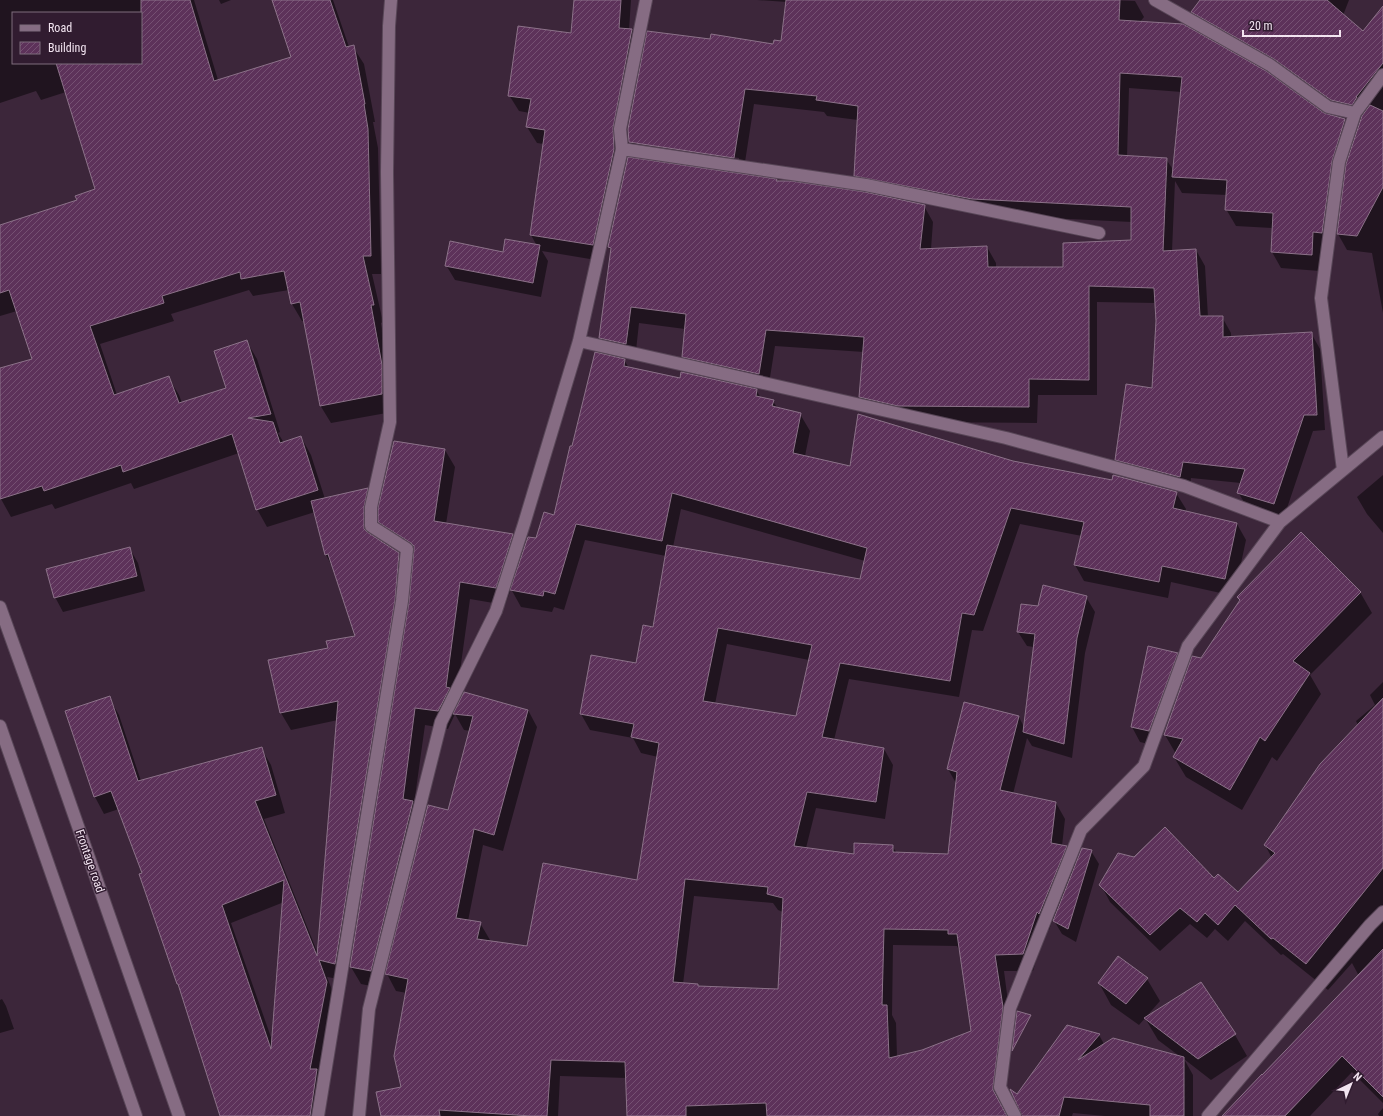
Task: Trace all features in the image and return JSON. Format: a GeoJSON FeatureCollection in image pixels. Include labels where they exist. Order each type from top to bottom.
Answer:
{"type":"FeatureCollection","features":[{"type":"Feature","properties":{"kind":"street"},"geometry":{"type":"LineString","coordinates":[[318,1116],[402,601],[407,549],[371,526],[371,507],[390,422],[387,172],[389,26],[391,0]]}},
{"type":"Feature","properties":{"kind":"street"},"geometry":{"type":"LineString","coordinates":[[360,1116],[369,1009],[441,722],[496,611],[524,524],[579,341],[622,149],[620,129],[646,0]]}},
{"type":"Feature","properties":{"kind":"street"},"geometry":{"type":"LineString","coordinates":[[1155,0],[1270,65],[1328,107],[1355,113]]}},
{"type":"Feature","properties":{"kind":"street"},"geometry":{"type":"LineString","coordinates":[[1343,470],[1322,298],[1339,162],[1355,113],[1383,75]]}},
{"type":"Feature","properties":{"kind":"street"},"geometry":{"type":"LineString","coordinates":[[622,149],[866,186],[1099,233]]}},
{"type":"Feature","properties":{"kind":"street"},"geometry":{"type":"LineString","coordinates":[[579,341],[1006,438],[1184,486],[1280,522]]}},
{"type":"Feature","properties":{"kind":"street"},"geometry":{"type":"LineString","coordinates":[[1015,1116],[1000,1087],[1010,1008],[1081,830],[1144,766],[1188,646],[1280,522],[1383,437]]}},
{"type":"Feature","properties":{"kind":"street","name":"Frontage road"},"geometry":{"type":"LineString","coordinates":[[0,607],[179,1116]]}},
{"type":"Feature","properties":{"kind":"street"},"geometry":{"type":"LineString","coordinates":[[0,726],[136,1116]]}},
{"type":"Feature","properties":{"kind":"street"},"geometry":{"type":"LineString","coordinates":[[1208,1116],[1370,925],[1383,912]]}},
{"type":"Feature","properties":{"kind":"building"},"geometry":{"type":"Polygon","coordinates":[[[141,0],[190,0],[214,81],[291,57],[272,0],[330,0],[346,47],[354,45],[368,129],[371,256],[363,256],[374,305],[371,305],[382,365],[382,394],[320,406],[300,302],[291,304],[284,271],[241,279],[240,272],[162,296],[164,303],[90,326],[114,395],[169,376],[179,403],[226,388],[214,351],[247,340],[271,414],[248,418],[273,422],[280,443],[301,436],[318,490],[256,510],[232,434],[123,472],[121,465],[44,491],[42,486],[0,499],[0,368],[32,359],[9,290],[0,293],[0,225],[77,200],[75,196],[95,189],[56,64],[142,64],[141,0]]]}},
{"type":"Feature","properties":{"kind":"building"},"geometry":{"type":"Polygon","coordinates":[[[574,0],[621,0],[619,28],[632,29],[613,128],[614,149],[593,245],[530,235],[545,130],[526,127],[531,99],[508,96],[518,26],[571,33],[574,0]]]}},
{"type":"Feature","properties":{"kind":"building"},"geometry":{"type":"Polygon","coordinates":[[[786,0],[1120,0],[1119,20],[1183,24],[1266,71],[1324,113],[1345,119],[1332,161],[1322,233],[1313,232],[1312,255],[1271,252],[1273,213],[1225,210],[1227,180],[1172,177],[1182,77],[1120,73],[1118,155],[1167,158],[1163,251],[1196,249],[1200,316],[1223,316],[1223,337],[1312,332],[1317,415],[1304,415],[1274,504],[1237,493],[1245,469],[1183,462],[1180,477],[1115,460],[1126,384],[1152,388],[1156,321],[1154,288],[1089,286],[1089,380],[1029,379],[1029,407],[898,406],[859,397],[864,337],[766,330],[759,374],[682,357],[686,314],[631,307],[626,344],[599,338],[611,248],[608,247],[628,157],[777,179],[776,181],[791,181],[865,192],[925,205],[920,249],[987,246],[988,267],[1063,267],[1063,243],[1131,240],[1131,207],[972,199],[854,176],[858,106],[816,100],[817,96],[745,89],[734,158],[629,142],[628,129],[647,31],[710,39],[711,34],[773,44],[774,40],[781,41],[786,0]]]}},
{"type":"Feature","properties":{"kind":"building"},"geometry":{"type":"Polygon","coordinates":[[[1200,0],[1327,0],[1363,31],[1383,6],[1383,63],[1356,97],[1352,105],[1331,100],[1274,59],[1191,12],[1200,0]]]}},
{"type":"Feature","properties":{"kind":"building"},"geometry":{"type":"Polygon","coordinates":[[[1370,105],[1383,111],[1383,187],[1357,236],[1337,234],[1346,164],[1362,116],[1370,105]]]}},
{"type":"Feature","properties":{"kind":"building"},"geometry":{"type":"Polygon","coordinates":[[[505,239],[540,245],[533,283],[445,266],[450,241],[503,252],[505,239]]]}},
{"type":"Feature","properties":{"kind":"building"},"geometry":{"type":"Polygon","coordinates":[[[595,352],[625,359],[624,366],[680,378],[681,372],[757,389],[756,396],[774,400],[772,406],[801,413],[793,453],[850,466],[858,414],[1013,461],[1112,480],[1113,475],[1177,492],[1173,508],[1237,523],[1225,579],[1162,566],[1159,582],[1074,565],[1084,522],[1011,508],[974,615],[962,613],[950,681],[840,663],[822,737],[884,748],[876,802],[807,792],[794,846],[854,854],[854,843],[893,845],[893,852],[948,854],[957,772],[947,769],[964,702],[1019,716],[1000,790],[1056,802],[1051,843],[1067,846],[1039,914],[1037,912],[1023,954],[995,955],[1003,1007],[993,1090],[1007,1116],[767,1116],[766,1103],[686,1106],[686,1116],[627,1116],[625,1062],[551,1060],[547,1116],[439,1110],[440,1116],[381,1116],[376,1092],[401,1087],[394,1056],[408,979],[385,974],[428,805],[448,810],[473,716],[453,714],[464,692],[528,710],[494,835],[474,829],[456,918],[481,922],[477,939],[527,946],[543,863],[637,880],[659,743],[631,737],[634,724],[580,714],[591,655],[636,663],[643,625],[653,627],[667,545],[860,579],[867,548],[672,493],[662,541],[576,524],[555,594],[544,591],[543,596],[510,590],[528,537],[536,538],[544,512],[554,515],[570,446],[572,446],[595,352]],[[718,628],[703,701],[796,716],[812,645],[718,628]],[[685,879],[673,982],[698,984],[698,986],[778,989],[783,898],[767,894],[768,887],[685,879]],[[884,929],[882,1005],[887,1005],[889,1058],[922,1050],[971,1031],[957,934],[948,934],[948,930],[884,929]]]}},
{"type":"Feature","properties":{"kind":"building"},"geometry":{"type":"Polygon","coordinates":[[[394,441],[445,449],[434,521],[513,534],[496,588],[460,582],[446,687],[450,688],[438,711],[415,708],[403,799],[413,801],[371,971],[350,967],[409,602],[414,550],[414,546],[411,543],[378,522],[378,508],[394,441]]]}},
{"type":"Feature","properties":{"kind":"building"},"geometry":{"type":"Polygon","coordinates":[[[368,488],[364,507],[364,529],[399,553],[395,600],[335,964],[319,960],[327,982],[310,1069],[317,1069],[310,1116],[220,1116],[178,984],[139,874],[142,873],[111,791],[94,797],[65,711],[110,696],[138,781],[262,747],[276,795],[255,801],[317,956],[338,701],[280,713],[268,660],[328,648],[326,641],[355,636],[328,554],[325,555],[311,501],[368,488]],[[284,880],[222,905],[271,1049],[284,880]]]}},
{"type":"Feature","properties":{"kind":"building"},"geometry":{"type":"Polygon","coordinates":[[[1301,532],[1361,592],[1293,661],[1310,673],[1265,741],[1260,737],[1230,790],[1173,757],[1183,739],[1164,735],[1192,656],[1201,658],[1240,600],[1237,597],[1301,532]]]}},
{"type":"Feature","properties":{"kind":"building"},"geometry":{"type":"Polygon","coordinates":[[[130,547],[137,576],[54,598],[46,569],[130,547]]]}},
{"type":"Feature","properties":{"kind":"building"},"geometry":{"type":"Polygon","coordinates":[[[1043,585],[1087,596],[1077,638],[1064,744],[1023,732],[1035,634],[1017,632],[1021,604],[1038,606],[1043,585]]]}},
{"type":"Feature","properties":{"kind":"building"},"geometry":{"type":"Polygon","coordinates":[[[1148,646],[1178,653],[1149,731],[1131,727],[1148,646]]]}},
{"type":"Feature","properties":{"kind":"building"},"geometry":{"type":"Polygon","coordinates":[[[1383,698],[1383,868],[1306,964],[1273,938],[1271,939],[1235,905],[1218,925],[1205,913],[1197,922],[1180,908],[1150,935],[1099,885],[1118,853],[1134,857],[1165,827],[1214,878],[1218,874],[1238,892],[1275,853],[1264,845],[1320,764],[1383,698]]]}},
{"type":"Feature","properties":{"kind":"building"},"geometry":{"type":"Polygon","coordinates":[[[1082,848],[1092,850],[1068,929],[1053,921],[1082,848]]]}},
{"type":"Feature","properties":{"kind":"building"},"geometry":{"type":"Polygon","coordinates":[[[1383,949],[1383,1097],[1342,1056],[1285,1116],[1222,1116],[1262,1074],[1383,949]]]}},
{"type":"Feature","properties":{"kind":"building"},"geometry":{"type":"Polygon","coordinates":[[[1118,956],[1148,978],[1126,1004],[1098,983],[1118,956]]]}},
{"type":"Feature","properties":{"kind":"building"},"geometry":{"type":"Polygon","coordinates":[[[1201,982],[1236,1034],[1198,1059],[1144,1018],[1201,982]]]}},
{"type":"Feature","properties":{"kind":"building"},"geometry":{"type":"Polygon","coordinates":[[[1017,1011],[1031,1015],[1012,1051],[1017,1011]]]}},
{"type":"Feature","properties":{"kind":"building"},"geometry":{"type":"Polygon","coordinates":[[[1067,1025],[1100,1034],[1078,1060],[1113,1038],[1184,1057],[1184,1116],[1150,1116],[1150,1105],[1064,1097],[1059,1116],[1022,1116],[1010,1089],[1017,1094],[1067,1025]]]}}]}
